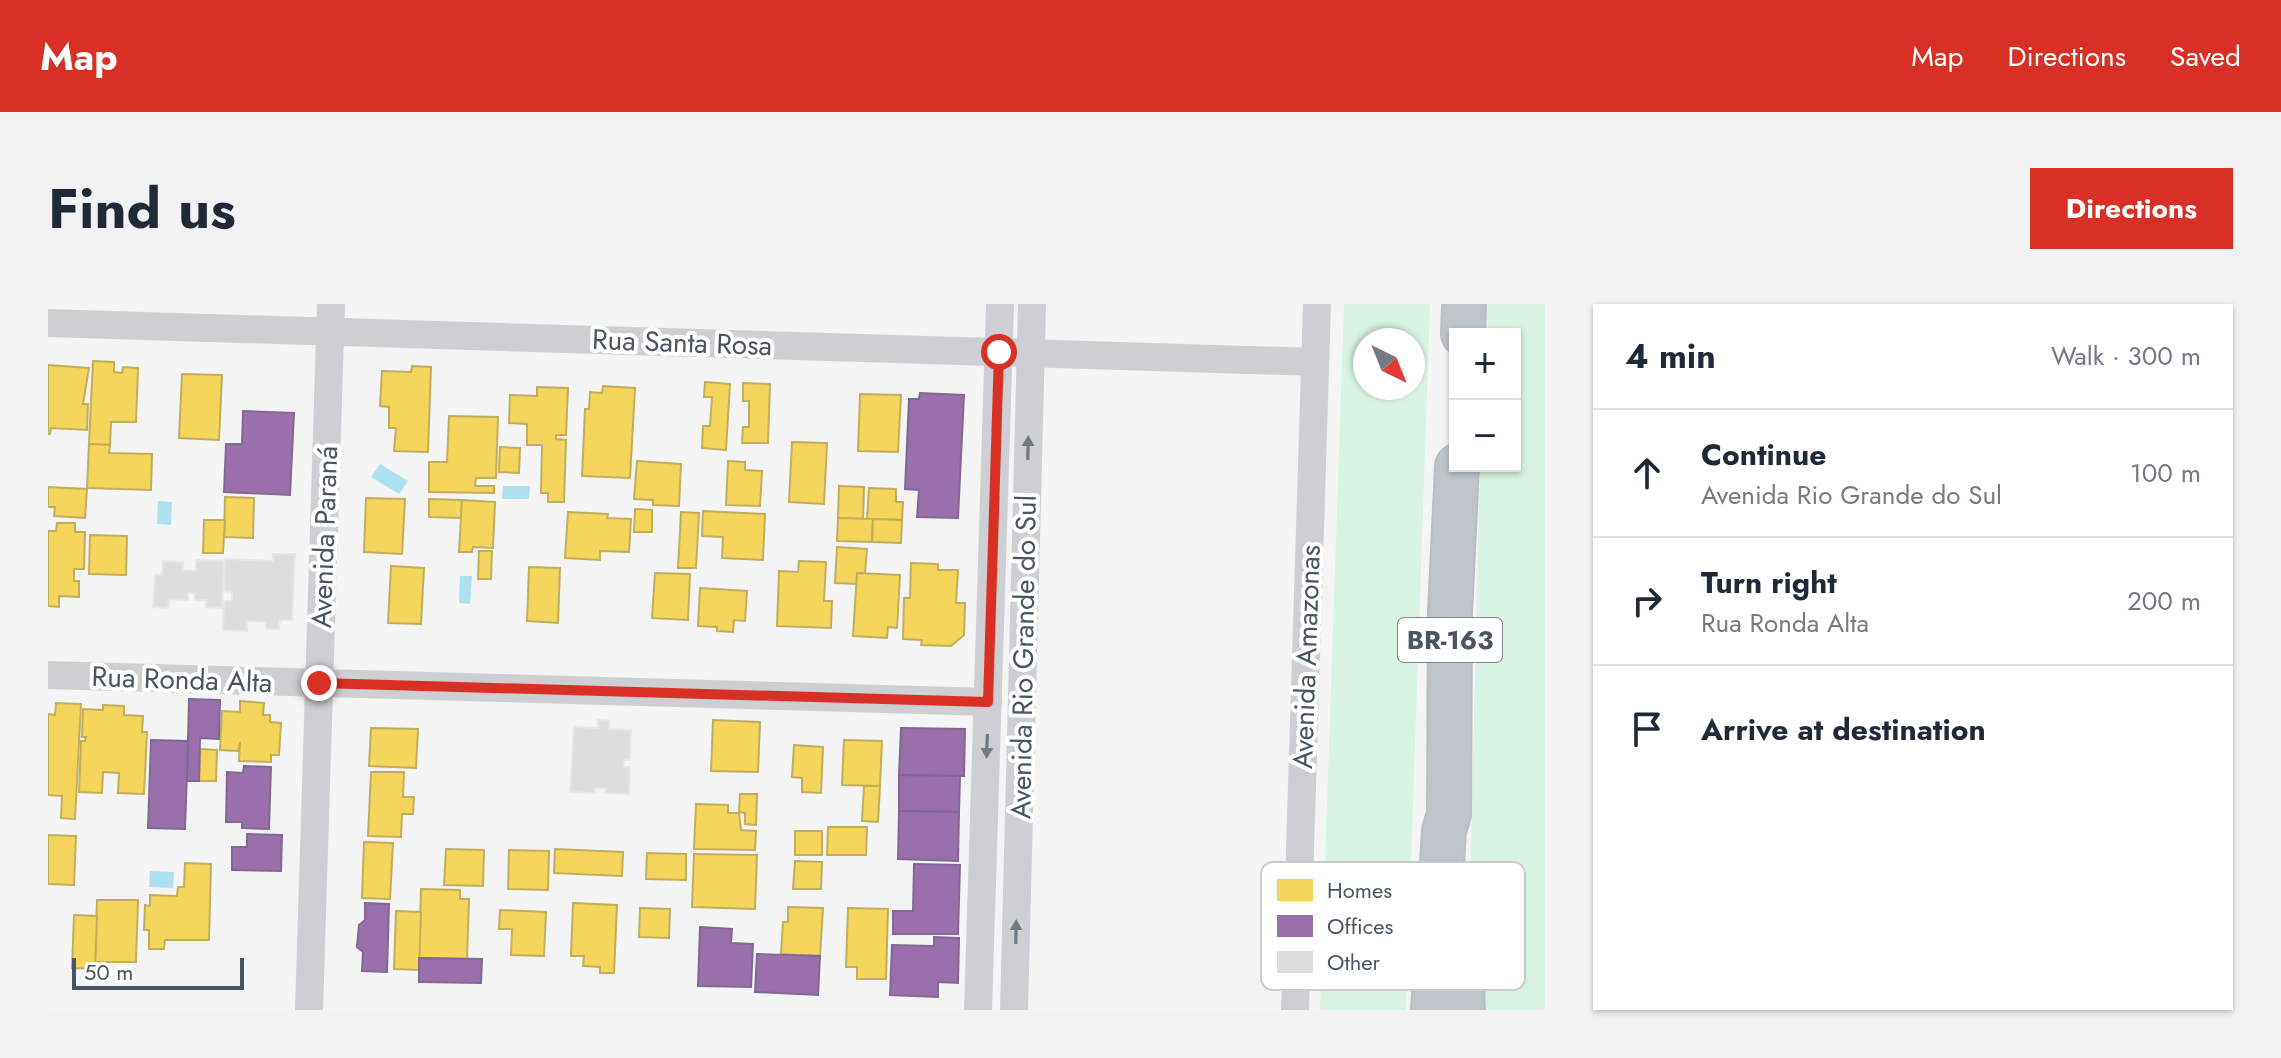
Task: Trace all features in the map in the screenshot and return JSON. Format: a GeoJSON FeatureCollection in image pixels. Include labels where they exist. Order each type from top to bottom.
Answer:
{"type":"FeatureCollection","features":[{"type":"Feature","properties":{"kind":"highway"},"geometry":{"type":"LineString","coordinates":[[1463,328],[1464,304]]}},
{"type":"Feature","properties":{"kind":"highway","name":"BR-163"},"geometry":{"type":"LineString","coordinates":[[1442,862],[1444,831],[1449,814],[1450,613],[1457,472]]}},
{"type":"Feature","properties":{"kind":"highway","name":"BR-163"},"geometry":{"type":"LineString","coordinates":[[1449,814],[1455,833],[1456,862]]}},
{"type":"Feature","properties":{"kind":"highway","name":"BR-163"},"geometry":{"type":"LineString","coordinates":[[1433,1010],[1434,990]]}},
{"type":"Feature","properties":{"kind":"highway","name":"BR-163"},"geometry":{"type":"LineString","coordinates":[[1462,990],[1463,1010]]}},
{"type":"Feature","properties":{"kind":"street","name":"Avenida Rio Grande do Sul"},"geometry":{"type":"LineString","coordinates":[[978,1010],[1000,304]]}},
{"type":"Feature","properties":{"kind":"street","name":"Avenida Rio Grande do Sul"},"geometry":{"type":"LineString","coordinates":[[1014,1010],[1032,304]]}},
{"type":"Feature","properties":{"kind":"street","name":"Avenida Amazonas"},"geometry":{"type":"LineString","coordinates":[[1300,862],[1317,304]]}},
{"type":"Feature","properties":{"kind":"street","name":"Rua Santa Rosa"},"geometry":{"type":"LineString","coordinates":[[48,323],[330,318],[999,352],[1315,362]]}},
{"type":"Feature","properties":{"kind":"street","name":"Avenida Paraná"},"geometry":{"type":"LineString","coordinates":[[309,1010],[330,318]]}},
{"type":"Feature","properties":{"kind":"street","name":"Rua Ronda Alta"},"geometry":{"type":"LineString","coordinates":[[48,675],[988,702]]}},
{"type":"Feature","properties":{"kind":"street","name":"Avenida Amazonas"},"geometry":{"type":"LineString","coordinates":[[1295,1010],[1296,990]]}},
{"type":"Feature","properties":{"kind":"green space"},"geometry":{"type":"Polygon","coordinates":[[[1344,304],[1430,304],[1411,862],[1325,862],[1344,304]]]}},
{"type":"Feature","properties":{"kind":"green space"},"geometry":{"type":"Polygon","coordinates":[[[1484,304],[1545,304],[1545,1010],[1487,1010],[1484,990],[1525,990],[1525,862],[1471,862],[1480,472],[1521,472],[1521,328],[1483,328],[1484,304]]]}},
{"type":"Feature","properties":{"kind":"green space"},"geometry":{"type":"Polygon","coordinates":[[[1321,990],[1407,990],[1406,1010],[1320,1010],[1321,990]]]}},
{"type":"Feature","properties":{"kind":"water"},"geometry":{"type":"Polygon","coordinates":[[[380,464],[408,481],[399,494],[371,477],[380,464]]]}},
{"type":"Feature","properties":{"kind":"water"},"geometry":{"type":"Polygon","coordinates":[[[503,486],[530,486],[529,499],[502,499],[503,486]]]}},
{"type":"Feature","properties":{"kind":"water"},"geometry":{"type":"Polygon","coordinates":[[[158,501],[172,502],[171,525],[157,524],[158,501]]]}},
{"type":"Feature","properties":{"kind":"water"},"geometry":{"type":"Polygon","coordinates":[[[460,576],[472,576],[470,604],[459,603],[460,576]]]}},
{"type":"Feature","properties":{"kind":"water"},"geometry":{"type":"Polygon","coordinates":[[[150,871],[174,872],[173,888],[149,887],[150,871]]]}},
{"type":"Feature","properties":{"kind":"building: Homes"},"geometry":{"type":"Polygon","coordinates":[[[93,361],[114,362],[114,372],[122,373],[123,367],[138,368],[136,422],[111,422],[110,445],[89,444],[93,361]]]}},
{"type":"Feature","properties":{"kind":"building: Homes"},"geometry":{"type":"Polygon","coordinates":[[[48,365],[89,368],[83,404],[88,404],[87,430],[51,428],[48,434],[48,365]]]}},
{"type":"Feature","properties":{"kind":"building: Homes"},"geometry":{"type":"Polygon","coordinates":[[[412,366],[431,367],[428,452],[394,451],[396,428],[389,428],[389,407],[380,406],[382,371],[411,372],[412,366]]]}},
{"type":"Feature","properties":{"kind":"building: Homes"},"geometry":{"type":"Polygon","coordinates":[[[182,374],[222,375],[219,440],[179,438],[182,374]]]}},
{"type":"Feature","properties":{"kind":"building: Homes"},"geometry":{"type":"Polygon","coordinates":[[[705,382],[730,384],[726,450],[702,448],[703,426],[710,426],[712,397],[704,397],[705,382]]]}},
{"type":"Feature","properties":{"kind":"building: Homes"},"geometry":{"type":"Polygon","coordinates":[[[743,383],[770,384],[768,443],[742,443],[743,427],[749,427],[749,401],[743,401],[743,383]]]}},
{"type":"Feature","properties":{"kind":"building: Homes"},"geometry":{"type":"Polygon","coordinates":[[[603,386],[635,388],[630,478],[582,476],[585,409],[589,409],[590,392],[602,393],[603,386]]]}},
{"type":"Feature","properties":{"kind":"building: Homes"},"geometry":{"type":"Polygon","coordinates":[[[537,387],[568,388],[566,435],[556,435],[556,439],[566,440],[564,502],[548,502],[548,493],[541,493],[542,445],[527,445],[527,424],[509,423],[510,395],[537,396],[537,387]]]}},
{"type":"Feature","properties":{"kind":"building: Homes"},"geometry":{"type":"Polygon","coordinates":[[[860,394],[901,395],[898,452],[858,451],[860,394]]]}},
{"type":"Feature","properties":{"kind":"building: Homes"},"geometry":{"type":"Polygon","coordinates":[[[449,416],[498,417],[496,478],[476,478],[475,486],[494,486],[494,493],[429,492],[429,462],[447,462],[449,416]]]}},
{"type":"Feature","properties":{"kind":"building: Homes"},"geometry":{"type":"Polygon","coordinates":[[[792,442],[827,443],[824,504],[789,502],[792,442]]]}},
{"type":"Feature","properties":{"kind":"building: Homes"},"geometry":{"type":"Polygon","coordinates":[[[89,444],[110,445],[109,453],[152,454],[151,490],[87,488],[89,444]]]}},
{"type":"Feature","properties":{"kind":"building: Homes"},"geometry":{"type":"Polygon","coordinates":[[[500,447],[520,448],[519,473],[499,472],[500,447]]]}},
{"type":"Feature","properties":{"kind":"building: Homes"},"geometry":{"type":"Polygon","coordinates":[[[637,461],[681,464],[679,506],[653,505],[653,500],[634,499],[637,461]]]}},
{"type":"Feature","properties":{"kind":"building: Homes"},"geometry":{"type":"Polygon","coordinates":[[[728,461],[745,462],[745,470],[762,471],[760,506],[726,505],[728,461]]]}},
{"type":"Feature","properties":{"kind":"building: Homes"},"geometry":{"type":"Polygon","coordinates":[[[839,486],[864,487],[863,519],[838,518],[839,486]]]}},
{"type":"Feature","properties":{"kind":"building: Homes"},"geometry":{"type":"Polygon","coordinates":[[[48,487],[87,489],[85,518],[54,516],[55,507],[48,507],[48,487]]]}},
{"type":"Feature","properties":{"kind":"building: Homes"},"geometry":{"type":"Polygon","coordinates":[[[869,488],[896,489],[896,502],[903,502],[902,520],[867,519],[869,488]]]}},
{"type":"Feature","properties":{"kind":"building: Homes"},"geometry":{"type":"Polygon","coordinates":[[[225,497],[254,498],[253,538],[224,537],[225,497]]]}},
{"type":"Feature","properties":{"kind":"building: Homes"},"geometry":{"type":"Polygon","coordinates":[[[366,498],[405,499],[402,554],[364,552],[366,498]]]}},
{"type":"Feature","properties":{"kind":"building: Homes"},"geometry":{"type":"Polygon","coordinates":[[[429,499],[462,500],[461,518],[429,517],[429,499]]]}},
{"type":"Feature","properties":{"kind":"building: Homes"},"geometry":{"type":"Polygon","coordinates":[[[462,500],[495,502],[493,548],[473,547],[472,552],[459,552],[462,500]]]}},
{"type":"Feature","properties":{"kind":"building: Homes"},"geometry":{"type":"Polygon","coordinates":[[[635,509],[652,510],[652,532],[634,532],[635,509]]]}},
{"type":"Feature","properties":{"kind":"building: Homes"},"geometry":{"type":"Polygon","coordinates":[[[703,511],[765,514],[763,560],[722,558],[723,537],[702,536],[703,511]]]}},
{"type":"Feature","properties":{"kind":"building: Homes"},"geometry":{"type":"Polygon","coordinates":[[[568,512],[608,514],[607,518],[631,519],[629,552],[600,551],[600,560],[565,558],[568,512]]]}},
{"type":"Feature","properties":{"kind":"building: Homes"},"geometry":{"type":"Polygon","coordinates":[[[681,512],[699,513],[696,568],[678,568],[681,512]]]}},
{"type":"Feature","properties":{"kind":"building: Homes"},"geometry":{"type":"Polygon","coordinates":[[[838,518],[873,519],[872,542],[837,541],[838,518]]]}},
{"type":"Feature","properties":{"kind":"building: Homes"},"geometry":{"type":"Polygon","coordinates":[[[873,519],[902,520],[901,543],[872,542],[873,519]]]}},
{"type":"Feature","properties":{"kind":"building: Homes"},"geometry":{"type":"Polygon","coordinates":[[[204,520],[225,520],[223,553],[203,553],[204,520]]]}},
{"type":"Feature","properties":{"kind":"building: Homes"},"geometry":{"type":"Polygon","coordinates":[[[57,523],[75,523],[75,532],[85,532],[84,569],[74,569],[74,581],[79,581],[79,597],[59,596],[59,607],[48,606],[48,531],[56,531],[57,523]]]}},
{"type":"Feature","properties":{"kind":"building: Homes"},"geometry":{"type":"Polygon","coordinates":[[[90,535],[127,536],[126,575],[89,574],[90,535]]]}},
{"type":"Feature","properties":{"kind":"building: Homes"},"geometry":{"type":"Polygon","coordinates":[[[837,547],[867,549],[865,573],[857,573],[857,584],[835,583],[837,547]]]}},
{"type":"Feature","properties":{"kind":"building: Homes"},"geometry":{"type":"Polygon","coordinates":[[[479,551],[492,551],[491,579],[478,579],[479,551]]]}},
{"type":"Feature","properties":{"kind":"building: Homes"},"geometry":{"type":"Polygon","coordinates":[[[799,561],[826,562],[824,601],[832,601],[831,628],[777,626],[779,571],[798,572],[799,561]]]}},
{"type":"Feature","properties":{"kind":"building: Homes"},"geometry":{"type":"Polygon","coordinates":[[[911,563],[938,564],[938,570],[958,570],[956,603],[965,603],[964,635],[951,646],[921,645],[922,640],[903,639],[904,598],[910,598],[911,563]]]}},
{"type":"Feature","properties":{"kind":"building: Homes"},"geometry":{"type":"Polygon","coordinates":[[[391,566],[424,568],[421,624],[388,623],[391,566]]]}},
{"type":"Feature","properties":{"kind":"building: Homes"},"geometry":{"type":"Polygon","coordinates":[[[529,567],[560,568],[558,623],[527,621],[529,567]]]}},
{"type":"Feature","properties":{"kind":"building: Homes"},"geometry":{"type":"Polygon","coordinates":[[[655,573],[690,574],[688,620],[652,618],[655,573]]]}},
{"type":"Feature","properties":{"kind":"building: Homes"},"geometry":{"type":"Polygon","coordinates":[[[857,573],[900,575],[897,628],[888,627],[887,638],[853,636],[857,573]]]}},
{"type":"Feature","properties":{"kind":"building: Homes"},"geometry":{"type":"Polygon","coordinates":[[[700,588],[747,591],[745,621],[734,620],[733,632],[698,626],[700,588]]]}},
{"type":"Feature","properties":{"kind":"building: Homes"},"geometry":{"type":"Polygon","coordinates":[[[240,701],[264,703],[263,715],[270,715],[270,722],[281,723],[279,755],[271,755],[271,762],[239,761],[240,742],[238,751],[220,750],[222,711],[240,712],[240,701]]]}},
{"type":"Feature","properties":{"kind":"building: Homes"},"geometry":{"type":"Polygon","coordinates":[[[56,703],[81,704],[75,819],[61,818],[62,796],[48,795],[48,714],[55,715],[56,703]]]}},
{"type":"Feature","properties":{"kind":"building: Homes"},"geometry":{"type":"Polygon","coordinates":[[[103,705],[124,706],[124,715],[143,716],[142,732],[147,732],[144,794],[118,793],[119,773],[103,772],[102,793],[79,792],[81,741],[85,741],[86,737],[82,737],[83,709],[103,710],[103,705]]]}},
{"type":"Feature","properties":{"kind":"building: Homes"},"geometry":{"type":"Polygon","coordinates":[[[713,720],[760,722],[758,772],[711,771],[713,720]]]}},
{"type":"Feature","properties":{"kind":"building: Homes"},"geometry":{"type":"Polygon","coordinates":[[[371,728],[418,729],[416,768],[369,766],[371,728]]]}},
{"type":"Feature","properties":{"kind":"building: Homes"},"geometry":{"type":"Polygon","coordinates":[[[844,740],[882,741],[880,786],[842,785],[844,740]]]}},
{"type":"Feature","properties":{"kind":"building: Homes"},"geometry":{"type":"Polygon","coordinates":[[[794,745],[823,747],[821,793],[802,792],[802,778],[792,777],[794,745]]]}},
{"type":"Feature","properties":{"kind":"building: Homes"},"geometry":{"type":"Polygon","coordinates":[[[200,749],[217,750],[216,781],[199,781],[200,749]]]}},
{"type":"Feature","properties":{"kind":"building: Homes"},"geometry":{"type":"Polygon","coordinates":[[[371,772],[404,772],[403,797],[414,797],[413,814],[402,814],[401,837],[368,836],[371,772]]]}},
{"type":"Feature","properties":{"kind":"building: Homes"},"geometry":{"type":"Polygon","coordinates":[[[864,786],[880,786],[878,822],[862,821],[864,786]]]}},
{"type":"Feature","properties":{"kind":"building: Homes"},"geometry":{"type":"Polygon","coordinates":[[[740,794],[757,794],[756,825],[745,824],[745,813],[739,812],[740,794]]]}},
{"type":"Feature","properties":{"kind":"building: Homes"},"geometry":{"type":"Polygon","coordinates":[[[696,804],[728,805],[728,813],[739,813],[741,830],[756,831],[755,850],[694,849],[696,804]]]}},
{"type":"Feature","properties":{"kind":"building: Homes"},"geometry":{"type":"Polygon","coordinates":[[[828,827],[867,827],[866,855],[827,855],[828,827]]]}},
{"type":"Feature","properties":{"kind":"building: Homes"},"geometry":{"type":"Polygon","coordinates":[[[795,831],[822,831],[822,855],[795,855],[795,831]]]}},
{"type":"Feature","properties":{"kind":"building: Homes"},"geometry":{"type":"Polygon","coordinates":[[[48,835],[76,836],[74,885],[48,884],[48,835]]]}},
{"type":"Feature","properties":{"kind":"building: Homes"},"geometry":{"type":"Polygon","coordinates":[[[364,842],[393,843],[390,899],[362,898],[364,842]]]}},
{"type":"Feature","properties":{"kind":"building: Homes"},"geometry":{"type":"Polygon","coordinates":[[[446,849],[484,850],[483,886],[444,885],[446,849]]]}},
{"type":"Feature","properties":{"kind":"building: Homes"},"geometry":{"type":"Polygon","coordinates":[[[555,849],[623,852],[622,876],[554,873],[555,849]]]}},
{"type":"Feature","properties":{"kind":"building: Homes"},"geometry":{"type":"Polygon","coordinates":[[[509,850],[549,851],[548,890],[508,889],[509,850]]]}},
{"type":"Feature","properties":{"kind":"building: Homes"},"geometry":{"type":"Polygon","coordinates":[[[647,853],[686,854],[686,880],[646,879],[647,853]]]}},
{"type":"Feature","properties":{"kind":"building: Homes"},"geometry":{"type":"Polygon","coordinates":[[[694,854],[757,855],[755,909],[692,907],[694,854]]]}},
{"type":"Feature","properties":{"kind":"building: Homes"},"geometry":{"type":"Polygon","coordinates":[[[795,861],[822,862],[821,889],[793,889],[795,861]]]}},
{"type":"Feature","properties":{"kind":"building: Homes"},"geometry":{"type":"Polygon","coordinates":[[[185,863],[211,864],[209,940],[165,940],[164,949],[149,949],[149,930],[144,930],[145,905],[150,906],[150,895],[177,896],[178,887],[184,887],[185,863]]]}},
{"type":"Feature","properties":{"kind":"building: Homes"},"geometry":{"type":"Polygon","coordinates":[[[421,889],[460,890],[460,899],[469,899],[467,959],[419,958],[421,889]]]}},
{"type":"Feature","properties":{"kind":"building: Homes"},"geometry":{"type":"Polygon","coordinates":[[[97,900],[138,900],[136,962],[95,962],[97,900]]]}},
{"type":"Feature","properties":{"kind":"building: Homes"},"geometry":{"type":"Polygon","coordinates":[[[573,903],[617,905],[614,973],[600,973],[600,967],[583,966],[584,956],[571,956],[573,903]]]}},
{"type":"Feature","properties":{"kind":"building: Homes"},"geometry":{"type":"Polygon","coordinates":[[[788,907],[823,908],[820,956],[781,954],[783,922],[788,922],[788,907]]]}},
{"type":"Feature","properties":{"kind":"building: Homes"},"geometry":{"type":"Polygon","coordinates":[[[640,908],[670,909],[669,938],[639,937],[640,908]]]}},
{"type":"Feature","properties":{"kind":"building: Homes"},"geometry":{"type":"Polygon","coordinates":[[[848,908],[888,909],[886,979],[857,979],[857,967],[846,967],[848,908]]]}},
{"type":"Feature","properties":{"kind":"building: Homes"},"geometry":{"type":"Polygon","coordinates":[[[500,910],[546,912],[544,956],[511,955],[512,929],[499,929],[500,910]]]}},
{"type":"Feature","properties":{"kind":"building: Homes"},"geometry":{"type":"Polygon","coordinates":[[[396,911],[421,912],[419,970],[394,969],[396,911]]]}},
{"type":"Feature","properties":{"kind":"building: Homes"},"geometry":{"type":"Polygon","coordinates":[[[74,915],[97,916],[95,969],[72,968],[74,915]]]}},
{"type":"Feature","properties":{"kind":"building: Offices"},"geometry":{"type":"Polygon","coordinates":[[[920,393],[964,395],[958,518],[917,517],[919,490],[905,489],[909,399],[919,399],[920,393]]]}},
{"type":"Feature","properties":{"kind":"building: Offices"},"geometry":{"type":"Polygon","coordinates":[[[243,411],[294,413],[290,495],[224,492],[226,444],[242,444],[243,411]]]}},
{"type":"Feature","properties":{"kind":"building: Offices"},"geometry":{"type":"Polygon","coordinates":[[[189,699],[220,700],[219,739],[200,738],[199,781],[187,781],[189,699]]]}},
{"type":"Feature","properties":{"kind":"building: Offices"},"geometry":{"type":"Polygon","coordinates":[[[901,728],[965,729],[964,776],[899,775],[901,728]]]}},
{"type":"Feature","properties":{"kind":"building: Offices"},"geometry":{"type":"Polygon","coordinates":[[[151,740],[188,741],[185,829],[148,828],[151,740]]]}},
{"type":"Feature","properties":{"kind":"building: Offices"},"geometry":{"type":"Polygon","coordinates":[[[244,766],[271,767],[269,829],[242,828],[242,822],[226,822],[227,772],[243,773],[244,766]]]}},
{"type":"Feature","properties":{"kind":"building: Offices"},"geometry":{"type":"Polygon","coordinates":[[[899,775],[960,776],[959,812],[899,811],[899,775]]]}},
{"type":"Feature","properties":{"kind":"building: Offices"},"geometry":{"type":"Polygon","coordinates":[[[899,811],[959,812],[958,861],[898,859],[899,811]]]}},
{"type":"Feature","properties":{"kind":"building: Offices"},"geometry":{"type":"Polygon","coordinates":[[[247,834],[282,835],[281,871],[232,870],[232,847],[247,847],[247,834]]]}},
{"type":"Feature","properties":{"kind":"building: Offices"},"geometry":{"type":"Polygon","coordinates":[[[914,864],[960,865],[958,934],[893,934],[893,911],[913,911],[914,864]]]}},
{"type":"Feature","properties":{"kind":"building: Offices"},"geometry":{"type":"Polygon","coordinates":[[[365,903],[389,904],[387,972],[362,971],[363,952],[357,947],[359,925],[365,920],[365,903]]]}},
{"type":"Feature","properties":{"kind":"building: Offices"},"geometry":{"type":"Polygon","coordinates":[[[700,927],[732,929],[731,943],[753,944],[751,987],[698,986],[700,927]]]}},
{"type":"Feature","properties":{"kind":"building: Offices"},"geometry":{"type":"Polygon","coordinates":[[[934,937],[959,938],[958,983],[938,982],[938,997],[890,995],[892,945],[934,946],[934,937]]]}},
{"type":"Feature","properties":{"kind":"building: Offices"},"geometry":{"type":"Polygon","coordinates":[[[757,954],[820,956],[818,995],[755,992],[757,954]]]}},
{"type":"Feature","properties":{"kind":"building: Offices"},"geometry":{"type":"Polygon","coordinates":[[[419,958],[482,959],[481,983],[419,982],[419,958]]]}},
{"type":"Feature","properties":{"kind":"building: Other"},"geometry":{"type":"Polygon","coordinates":[[[273,554],[295,554],[292,620],[280,620],[279,629],[266,629],[266,622],[247,621],[247,631],[223,630],[224,601],[232,601],[232,592],[224,591],[225,559],[273,561],[273,554]]]}},
{"type":"Feature","properties":{"kind":"building: Other"},"geometry":{"type":"Polygon","coordinates":[[[196,560],[224,561],[222,608],[206,607],[206,600],[195,600],[195,593],[188,593],[188,600],[169,599],[168,608],[153,607],[155,575],[162,575],[163,561],[183,562],[183,570],[196,571],[196,560]]]}},
{"type":"Feature","properties":{"kind":"building: Other"},"geometry":{"type":"Polygon","coordinates":[[[598,720],[609,721],[609,729],[631,730],[630,760],[624,760],[623,767],[630,767],[629,794],[605,793],[606,788],[595,788],[595,793],[570,792],[574,727],[598,728],[598,720]]]}},
{"type":"Feature","properties":{"kind":"route"},"geometry":{"type":"LineString","coordinates":[[319,683],[988,702],[999,352]]}}]}
